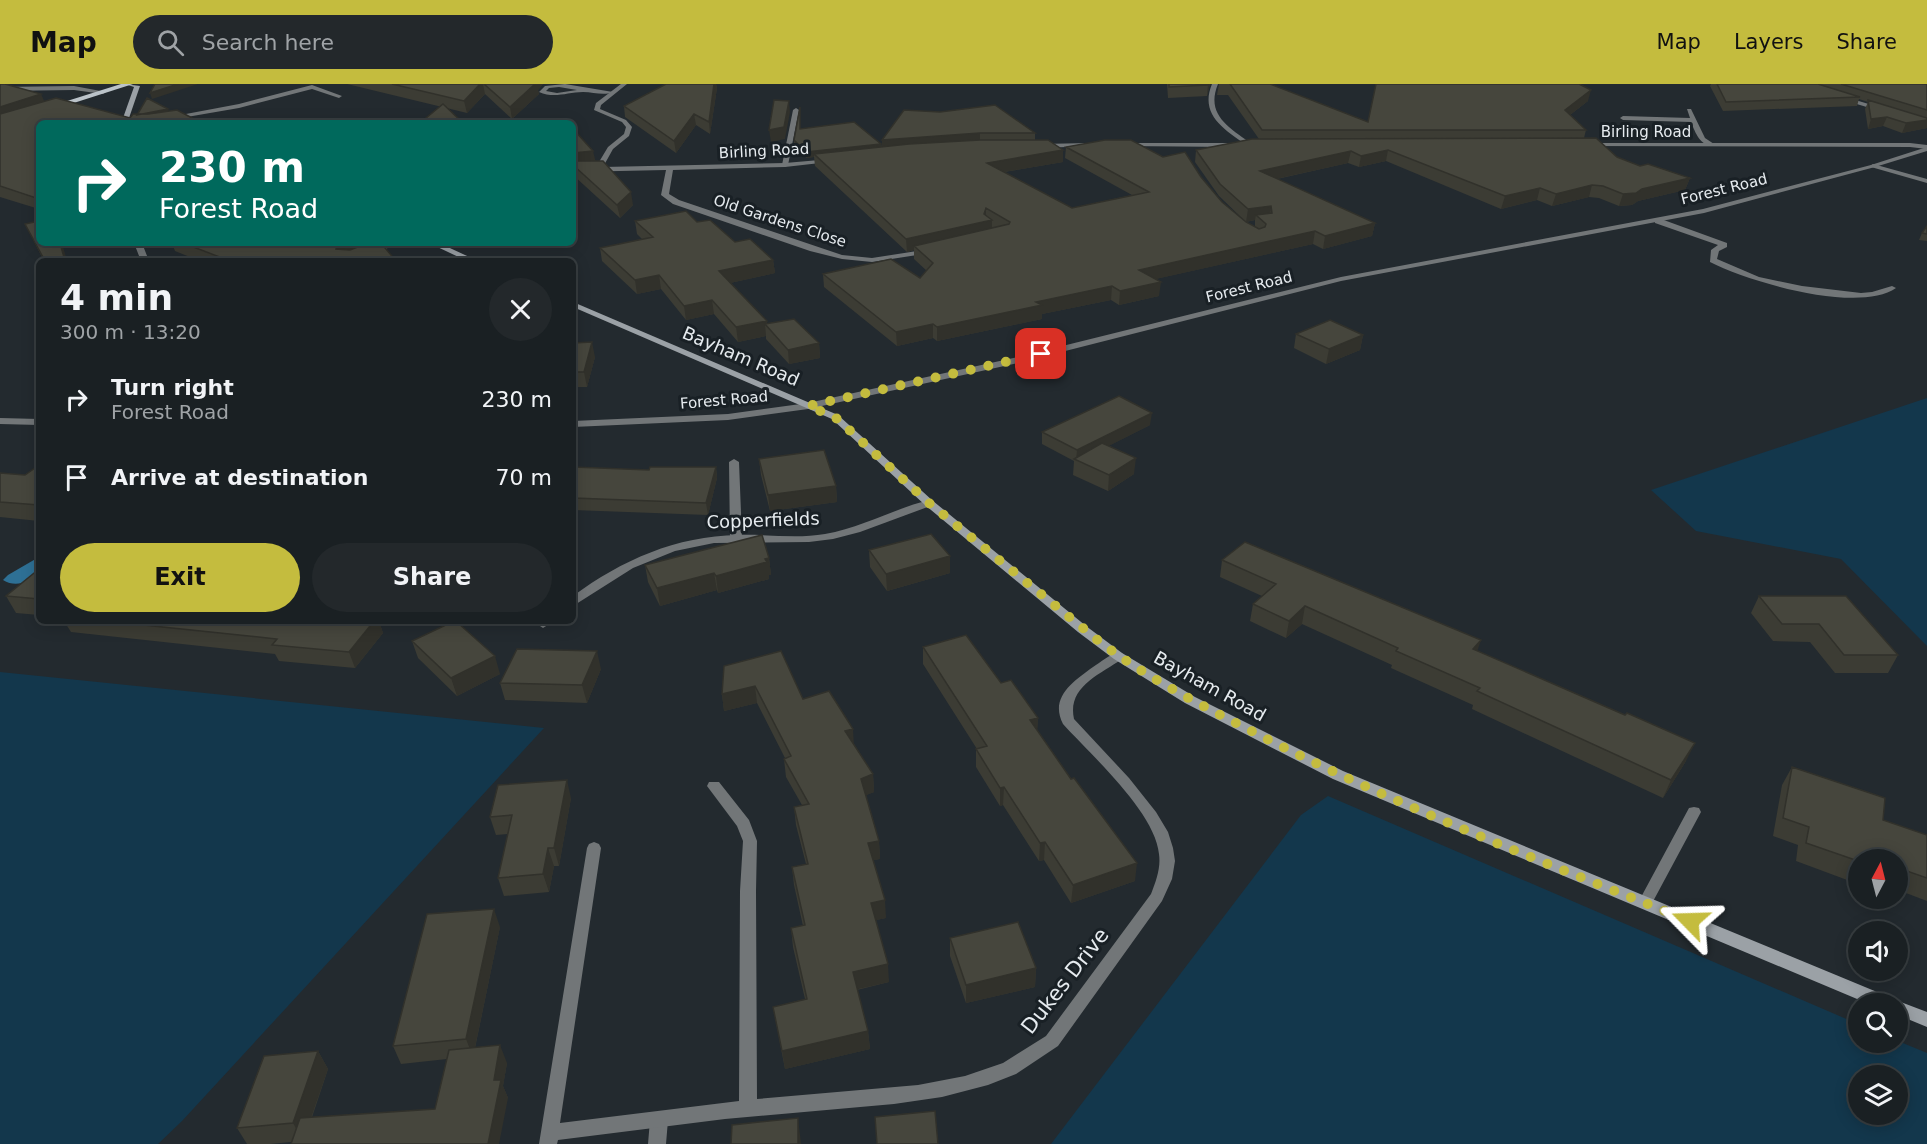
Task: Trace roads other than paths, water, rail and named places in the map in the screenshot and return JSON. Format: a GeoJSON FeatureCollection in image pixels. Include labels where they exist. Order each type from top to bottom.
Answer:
{"type":"FeatureCollection","features":[{"type":"Feature","properties":{"kind":"main road"},"geometry":{"type":"LineString","coordinates":[[46,109],[128,84],[137,86],[127,120]]}},
{"type":"Feature","properties":{"kind":"main road"},"geometry":{"type":"LineString","coordinates":[[440,246],[467,258]]}},
{"type":"Feature","properties":{"kind":"main road","name":"Bayham Road"},"geometry":{"type":"LineString","coordinates":[[576,305],[835,417],[929,503],[1118,656],[1190,700],[1338,776],[1862,993]]}},
{"type":"Feature","properties":{"kind":"main road"},"geometry":{"type":"LineString","coordinates":[[1908,1012],[1927,1020]]}},
{"type":"Feature","properties":{"kind":"street"},"geometry":{"type":"LineString","coordinates":[[585,90],[573,85],[555,85],[547,87],[542,93],[557,95],[585,90],[610,92],[621,88],[624,84]]}},
{"type":"Feature","properties":{"kind":"street"},"geometry":{"type":"LineString","coordinates":[[1215,84],[1209,99],[1210,109],[1229,129],[1250,145]]}},
{"type":"Feature","properties":{"kind":"street"},"geometry":{"type":"LineString","coordinates":[[158,120],[238,106],[312,87],[339,96]]}},
{"type":"Feature","properties":{"kind":"street"},"geometry":{"type":"LineString","coordinates":[[0,89],[74,88],[103,92]]}},
{"type":"Feature","properties":{"kind":"street"},"geometry":{"type":"LineString","coordinates":[[598,170],[610,148],[627,135],[629,127],[624,121],[597,110],[598,104],[610,92]]}},
{"type":"Feature","properties":{"kind":"street"},"geometry":{"type":"LineString","coordinates":[[1838,97],[1883,110]]}},
{"type":"Feature","properties":{"kind":"street"},"geometry":{"type":"LineString","coordinates":[[785,165],[796,110]]}},
{"type":"Feature","properties":{"kind":"street"},"geometry":{"type":"LineString","coordinates":[[1689,110],[1702,139],[1712,145]]}},
{"type":"Feature","properties":{"kind":"street"},"geometry":{"type":"LineString","coordinates":[[1623,118],[1694,120]]}},
{"type":"Feature","properties":{"kind":"street"},"geometry":{"type":"LineString","coordinates":[[1037,146],[1096,145]]}},
{"type":"Feature","properties":{"kind":"street"},"geometry":{"type":"LineString","coordinates":[[1120,145],[1262,145]]}},
{"type":"Feature","properties":{"kind":"street"},"geometry":{"type":"LineString","coordinates":[[1179,145],[1184,154]]}},
{"type":"Feature","properties":{"kind":"street","name":"Birling Road"},"geometry":{"type":"LineString","coordinates":[[1582,145],[1910,145],[1927,148]]}},
{"type":"Feature","properties":{"kind":"street","name":"Forest Road"},"geometry":{"type":"LineString","coordinates":[[576,424],[728,417],[808,406],[1018,360],[1341,279],[1489,250],[1658,221],[1873,166],[1927,148]]}},
{"type":"Feature","properties":{"kind":"street","name":"Birling Road"},"geometry":{"type":"LineString","coordinates":[[576,170],[785,165],[842,159]]}},
{"type":"Feature","properties":{"kind":"street"},"geometry":{"type":"LineString","coordinates":[[1873,166],[1927,181]]}},
{"type":"Feature","properties":{"kind":"street","name":"Old Gardens Close"},"geometry":{"type":"LineString","coordinates":[[670,168],[665,195],[676,202],[813,249],[872,260],[909,256],[941,249]]}},
{"type":"Feature","properties":{"kind":"street"},"geometry":{"type":"LineString","coordinates":[[1658,221],[1724,245],[1715,250],[1713,260],[1732,271],[1762,280],[1805,290],[1846,294],[1870,295],[1892,288]]}},
{"type":"Feature","properties":{"kind":"street"},"geometry":{"type":"LineString","coordinates":[[354,258],[388,246]]}},
{"type":"Feature","properties":{"kind":"street"},"geometry":{"type":"LineString","coordinates":[[0,421],[36,422]]}},
{"type":"Feature","properties":{"kind":"street"},"geometry":{"type":"LineString","coordinates":[[735,462],[736,537]]}},
{"type":"Feature","properties":{"kind":"street","name":"Copperfields"},"geometry":{"type":"LineString","coordinates":[[576,600],[600,581],[652,554],[696,540],[736,537],[786,540],[833,536],[929,503]]}},
{"type":"Feature","properties":{"kind":"street","name":"Dukes Drive"},"geometry":{"type":"LineString","coordinates":[[550,1138],[748,1108],[921,1093],[963,1086],[1013,1068],[1052,1041],[1157,897],[1165,880],[1168,864],[1166,848],[1151,815],[1068,722],[1065,711],[1069,692],[1118,656]]}},
{"type":"Feature","properties":{"kind":"street"},"geometry":{"type":"LineString","coordinates":[[714,786],[744,824],[750,841],[748,1108]]}},
{"type":"Feature","properties":{"kind":"street"},"geometry":{"type":"LineString","coordinates":[[1645,903],[1694,812]]}},
{"type":"Feature","properties":{"kind":"street"},"geometry":{"type":"LineString","coordinates":[[550,1138],[594,848]]}},
{"type":"Feature","properties":{"kind":"street"},"geometry":{"type":"LineString","coordinates":[[657,1144],[659,1120]]}}]}
